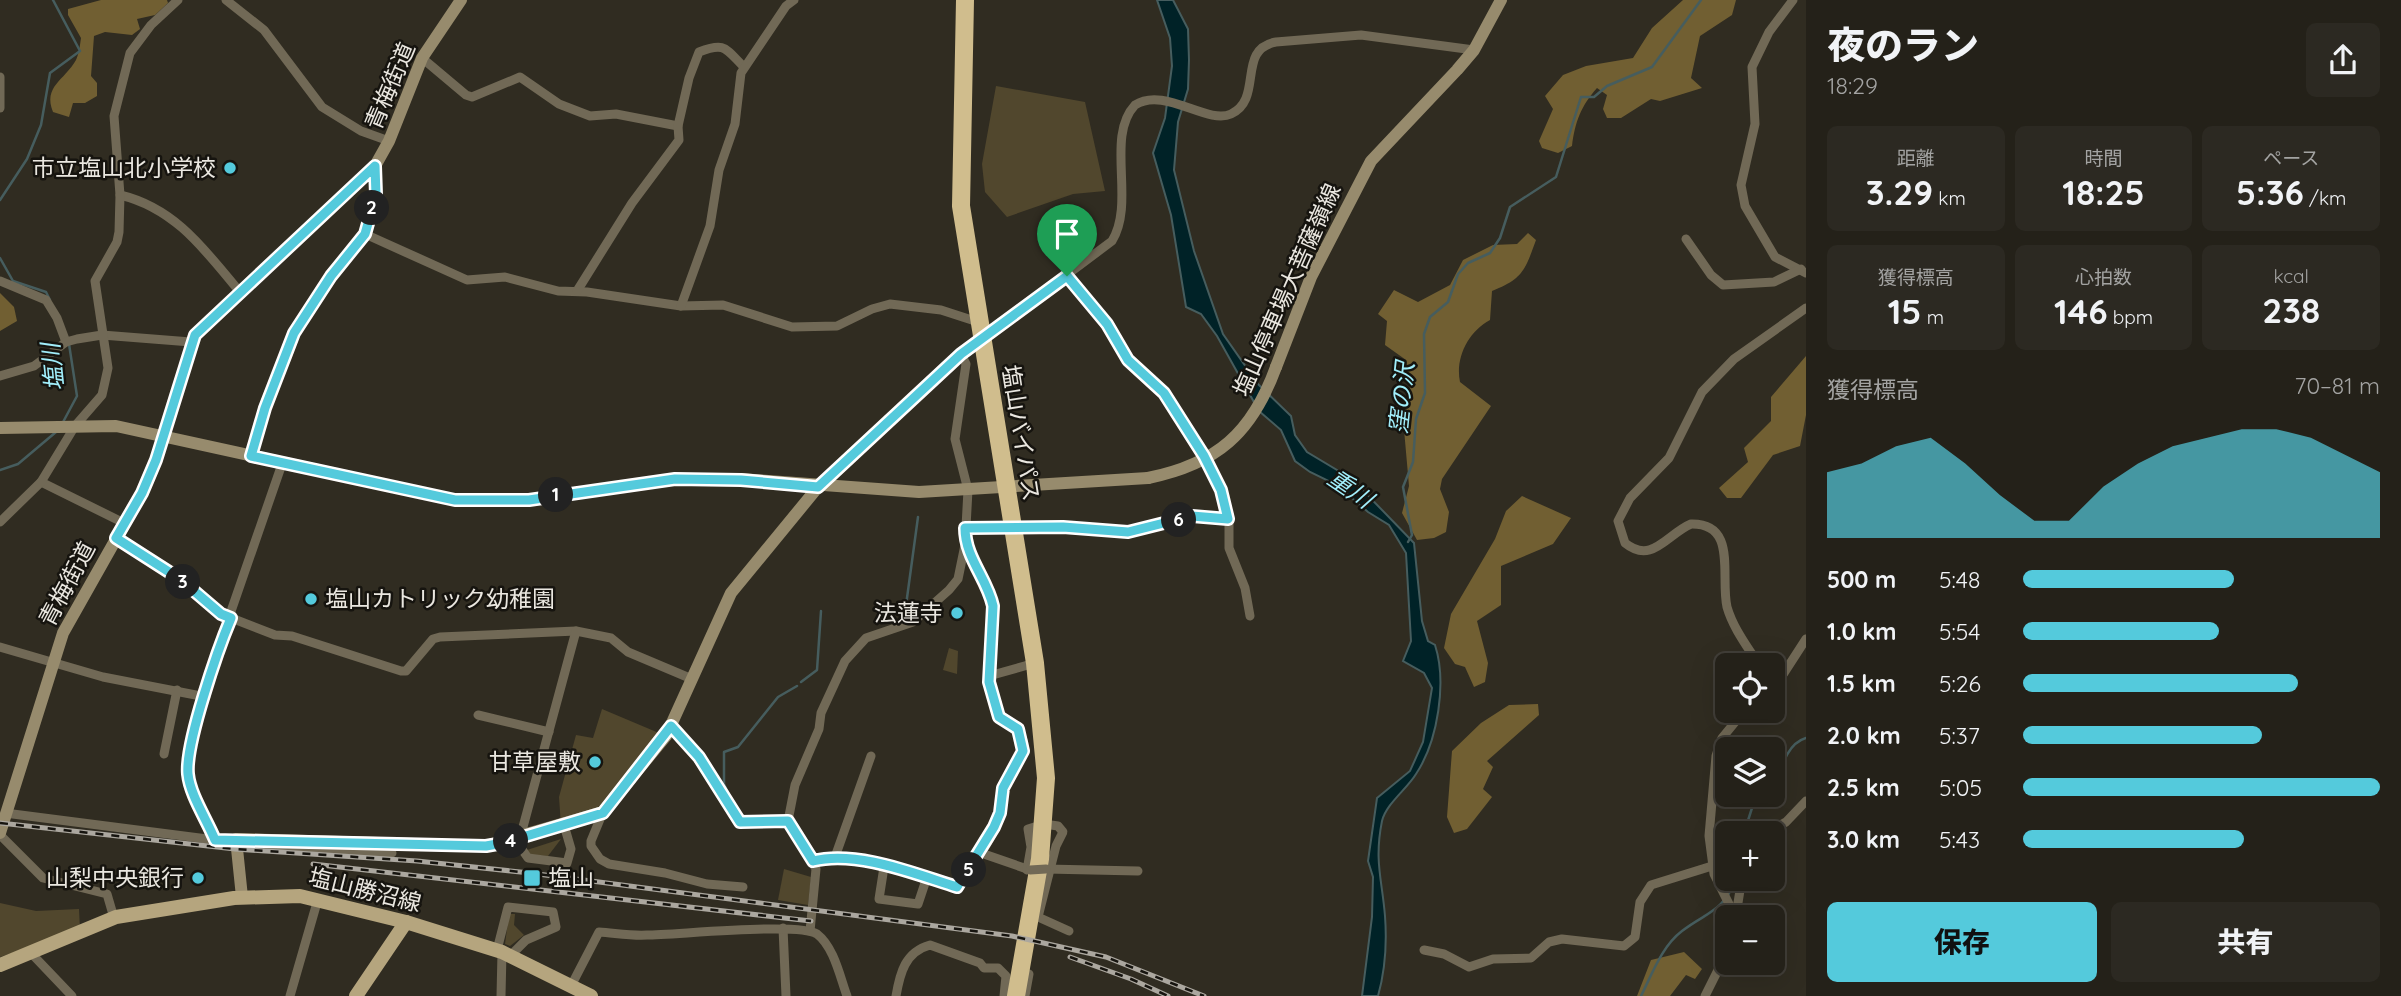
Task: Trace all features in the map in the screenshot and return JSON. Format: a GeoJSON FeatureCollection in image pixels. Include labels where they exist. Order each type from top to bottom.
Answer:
{"type":"FeatureCollection","features":[{"type":"Feature","properties":{"kind":"highway","name":"塩山バイパス"},"geometry":{"type":"LineString","coordinates":[[965,0],[961,206],[1035,663],[1044,737],[1044,824],[1016,996]]}},
{"type":"Feature","properties":{"kind":"main road","name":"塩山勝沼線"},"geometry":{"type":"LineString","coordinates":[[0,965],[114,918],[242,897],[273,895],[318,899],[406,922],[503,952],[591,996]]}},
{"type":"Feature","properties":{"kind":"main road"},"geometry":{"type":"LineString","coordinates":[[356,996],[406,922]]}},
{"type":"Feature","properties":{"kind":"street"},"geometry":{"type":"LineString","coordinates":[[0,522],[41,482],[74,426],[102,396],[108,368],[95,281],[117,242],[120,195],[113,122],[131,53],[142,35],[178,0]]}},
{"type":"Feature","properties":{"kind":"street"},"geometry":{"type":"LineString","coordinates":[[226,0],[264,30],[322,107],[361,131],[389,141]]}},
{"type":"Feature","properties":{"kind":"street"},"geometry":{"type":"LineString","coordinates":[[450,14],[451,0]]}},
{"type":"Feature","properties":{"kind":"street","name":"青梅街道"},"geometry":{"type":"LineString","coordinates":[[0,834],[3,812],[51,664],[79,602],[142,493],[191,342],[201,327],[375,166],[389,141],[422,58],[461,0]]}},
{"type":"Feature","properties":{"kind":"street"},"geometry":{"type":"LineString","coordinates":[[681,306],[710,226],[719,170],[735,124],[744,66],[794,0]]}},
{"type":"Feature","properties":{"kind":"street","name":"塩山停車場大菩薩嶺線"},"geometry":{"type":"LineString","coordinates":[[0,428],[116,426],[163,434],[282,464],[455,500],[500,502],[675,479],[741,480],[919,492],[1148,478],[1193,466],[1224,447],[1255,414],[1311,276],[1370,161],[1474,50],[1501,0]]}},
{"type":"Feature","properties":{"kind":"street"},"geometry":{"type":"LineString","coordinates":[[1793,0],[1769,32],[1752,67],[1755,124],[1741,185],[1745,206],[1775,257],[1803,271]]}},
{"type":"Feature","properties":{"kind":"street"},"geometry":{"type":"LineString","coordinates":[[743,887],[707,884],[665,873],[609,864],[600,859],[590,841],[603,813],[671,726],[731,593],[818,487],[961,354],[980,330],[1067,276],[1112,241],[1122,226],[1124,126],[1128,114],[1140,102],[1166,102],[1220,116],[1232,114],[1245,100],[1257,51],[1266,44],[1361,35],[1474,50]]}},
{"type":"Feature","properties":{"kind":"street"},"geometry":{"type":"LineString","coordinates":[[577,291],[632,204],[679,140],[678,126],[689,78],[699,52],[718,45],[724,47],[744,66]]}},
{"type":"Feature","properties":{"kind":"street"},"geometry":{"type":"LineString","coordinates":[[422,58],[466,95],[472,97],[520,77],[559,104],[590,116],[616,114],[678,126]]}},
{"type":"Feature","properties":{"kind":"street"},"geometry":{"type":"LineString","coordinates":[[0,77],[0,108]]}},
{"type":"Feature","properties":{"kind":"street"},"geometry":{"type":"LineString","coordinates":[[251,456],[265,408],[294,333],[331,276],[365,234],[376,195],[375,166]]}},
{"type":"Feature","properties":{"kind":"street"},"geometry":{"type":"LineString","coordinates":[[120,195],[145,202],[198,239],[239,291]]}},
{"type":"Feature","properties":{"kind":"street"},"geometry":{"type":"LineString","coordinates":[[365,234],[467,280],[505,278],[558,291],[577,291],[681,306],[723,305],[792,327],[837,326],[872,309],[890,304],[941,310],[980,330]]}},
{"type":"Feature","properties":{"kind":"street"},"geometry":{"type":"LineString","coordinates":[[1686,239],[1711,275],[1730,287],[1774,282],[1803,271]]}},
{"type":"Feature","properties":{"kind":"street"},"geometry":{"type":"LineString","coordinates":[[1067,276],[1107,324],[1128,360],[1164,393],[1204,456],[1221,490],[1228,519],[1229,548],[1245,588],[1250,616]]}},
{"type":"Feature","properties":{"kind":"street"},"geometry":{"type":"LineString","coordinates":[[0,281],[46,300],[57,318],[66,342]]}},
{"type":"Feature","properties":{"kind":"street"},"geometry":{"type":"LineString","coordinates":[[1752,653],[1731,618],[1724,580],[1725,546],[1718,533],[1710,527],[1691,524],[1657,549],[1638,551],[1625,542],[1618,529],[1618,521],[1630,498],[1669,458],[1702,392],[1734,359],[1806,308]]}},
{"type":"Feature","properties":{"kind":"street"},"geometry":{"type":"LineString","coordinates":[[0,376],[34,366],[66,342],[77,339],[102,335],[191,342]]}},
{"type":"Feature","properties":{"kind":"street"},"geometry":{"type":"LineString","coordinates":[[810,931],[816,869],[788,821],[795,785],[819,729],[821,713],[845,661],[866,638],[913,622],[958,579],[965,545],[968,490],[955,439],[966,364],[961,354]]}},
{"type":"Feature","properties":{"kind":"street"},"geometry":{"type":"LineString","coordinates":[[215,840],[188,777],[188,756],[282,464]]}},
{"type":"Feature","properties":{"kind":"street"},"geometry":{"type":"LineString","coordinates":[[41,482],[124,523]]}},
{"type":"Feature","properties":{"kind":"street"},"geometry":{"type":"LineString","coordinates":[[965,528],[1012,527],[1128,532],[1192,516],[1228,519]]}},
{"type":"Feature","properties":{"kind":"street"},"geometry":{"type":"LineString","coordinates":[[116,538],[180,579],[221,614],[275,635],[292,636],[401,671],[406,671],[433,639],[440,637],[576,631],[611,638],[628,652],[692,679]]}},
{"type":"Feature","properties":{"kind":"street"},"geometry":{"type":"LineString","coordinates":[[813,861],[835,857],[860,859],[957,887],[981,853],[1000,813],[1003,788],[1023,751],[1018,729],[999,717],[989,676],[993,606],[965,545]]}},
{"type":"Feature","properties":{"kind":"street"},"geometry":{"type":"LineString","coordinates":[[564,825],[571,849],[567,863],[528,858],[521,849],[520,838],[576,631]]}},
{"type":"Feature","properties":{"kind":"street"},"geometry":{"type":"LineString","coordinates":[[1785,671],[1806,639]]}},
{"type":"Feature","properties":{"kind":"street"},"geometry":{"type":"LineString","coordinates":[[0,646],[51,664],[206,697]]}},
{"type":"Feature","properties":{"kind":"street"},"geometry":{"type":"LineString","coordinates":[[989,676],[1035,663]]}},
{"type":"Feature","properties":{"kind":"street"},"geometry":{"type":"LineString","coordinates":[[164,754],[177,690]]}},
{"type":"Feature","properties":{"kind":"street"},"geometry":{"type":"LineString","coordinates":[[478,715],[549,732]]}},
{"type":"Feature","properties":{"kind":"street"},"geometry":{"type":"LineString","coordinates":[[1730,905],[1712,866],[1709,836],[1716,756],[1722,738],[1734,723]]}},
{"type":"Feature","properties":{"kind":"street"},"geometry":{"type":"LineString","coordinates":[[671,726],[699,757],[740,822],[788,821]]}},
{"type":"Feature","properties":{"kind":"street"},"geometry":{"type":"LineString","coordinates":[[835,857],[871,755]]}},
{"type":"Feature","properties":{"kind":"street"},"geometry":{"type":"LineString","coordinates":[[1785,822],[1806,801]]}},
{"type":"Feature","properties":{"kind":"street"},"geometry":{"type":"LineString","coordinates":[[3,812],[215,840],[486,846],[603,813]]}},
{"type":"Feature","properties":{"kind":"street"},"geometry":{"type":"LineString","coordinates":[[1025,996],[1048,869],[1063,832],[1058,826],[1044,824],[1028,829],[1031,847],[1028,870]]}},
{"type":"Feature","properties":{"kind":"street"},"geometry":{"type":"LineString","coordinates":[[0,834],[43,878],[107,894],[114,918]]}},
{"type":"Feature","properties":{"kind":"street"},"geometry":{"type":"LineString","coordinates":[[241,839],[248,846],[392,853]]}},
{"type":"Feature","properties":{"kind":"street"},"geometry":{"type":"LineString","coordinates":[[241,839],[242,897]]}},
{"type":"Feature","properties":{"kind":"street"},"geometry":{"type":"LineString","coordinates":[[981,853],[1028,870],[1138,872]]}},
{"type":"Feature","properties":{"kind":"street"},"geometry":{"type":"LineString","coordinates":[[1424,950],[1444,954],[1469,967],[1493,959],[1525,960],[1549,942],[1562,939],[1623,946],[1635,937],[1640,902],[1651,885],[1712,866]]}},
{"type":"Feature","properties":{"kind":"street"},"geometry":{"type":"LineString","coordinates":[[884,867],[879,899],[918,904],[927,877]]}},
{"type":"Feature","properties":{"kind":"street"},"geometry":{"type":"LineString","coordinates":[[290,996],[318,899]]}},
{"type":"Feature","properties":{"kind":"street"},"geometry":{"type":"LineString","coordinates":[[501,996],[503,952],[508,907],[553,912],[556,927],[503,952]]}},
{"type":"Feature","properties":{"kind":"street"},"geometry":{"type":"LineString","coordinates":[[1038,917],[1069,931]]}},
{"type":"Feature","properties":{"kind":"street"},"geometry":{"type":"LineString","coordinates":[[783,928],[786,996]]}},
{"type":"Feature","properties":{"kind":"street"},"geometry":{"type":"LineString","coordinates":[[571,986],[599,932],[642,936],[783,928],[810,931],[818,935],[831,954],[847,996]]}},
{"type":"Feature","properties":{"kind":"street"},"geometry":{"type":"LineString","coordinates":[[895,996],[907,959],[912,953],[930,945],[984,968],[999,968],[1006,976],[1003,996]]}},
{"type":"Feature","properties":{"kind":"street"},"geometry":{"type":"LineString","coordinates":[[30,952],[72,996]]}},
{"type":"Feature","properties":{"kind":"street"},"geometry":{"type":"LineString","coordinates":[[1705,996],[1718,975]]}},
{"type":"Feature","properties":{"kind":"shaded area"},"geometry":{"type":"Polygon","coordinates":[[[101,0],[167,0],[168,3],[155,15],[137,19],[140,29],[132,35],[105,32],[94,36],[91,76],[97,83],[97,96],[85,103],[73,103],[69,117],[53,112],[53,90],[79,52],[81,38],[68,15],[68,9],[101,0]]]}},
{"type":"Feature","properties":{"kind":"shaded area"},"geometry":{"type":"Polygon","coordinates":[[[1683,0],[1736,0],[1732,15],[1700,36],[1691,78],[1702,88],[1660,101],[1651,99],[1621,118],[1607,118],[1603,109],[1607,95],[1597,88],[1580,115],[1572,146],[1558,153],[1542,148],[1539,141],[1553,109],[1545,96],[1563,75],[1586,66],[1633,58],[1652,28],[1683,0]]]}},
{"type":"Feature","properties":{"kind":"shaded area"},"geometry":{"type":"Polygon","coordinates":[[[996,86],[1085,102],[1105,191],[1073,194],[1007,217],[985,192],[982,164],[996,86]]]}},
{"type":"Feature","properties":{"kind":"shaded area"},"geometry":{"type":"Polygon","coordinates":[[[1528,233],[1536,240],[1522,272],[1517,278],[1492,291],[1490,320],[1475,331],[1461,355],[1460,382],[1491,406],[1442,479],[1440,489],[1449,512],[1446,532],[1434,538],[1417,540],[1402,513],[1409,486],[1403,418],[1410,389],[1406,360],[1385,345],[1387,321],[1378,314],[1394,290],[1418,302],[1450,285],[1463,260],[1493,245],[1517,244],[1528,233]]]}},
{"type":"Feature","properties":{"kind":"shaded area"},"geometry":{"type":"Polygon","coordinates":[[[0,293],[14,307],[17,321],[0,331],[0,293]]]}},
{"type":"Feature","properties":{"kind":"shaded area"},"geometry":{"type":"Polygon","coordinates":[[[1806,356],[1806,415],[1800,446],[1773,455],[1741,498],[1727,498],[1719,488],[1748,462],[1744,448],[1771,421],[1771,397],[1806,356]]]}},
{"type":"Feature","properties":{"kind":"shaded area"},"geometry":{"type":"Polygon","coordinates":[[[1522,496],[1571,518],[1553,544],[1501,566],[1501,605],[1477,621],[1488,663],[1485,682],[1474,687],[1465,667],[1455,664],[1444,648],[1451,614],[1495,539],[1506,511],[1522,496]]]}},
{"type":"Feature","properties":{"kind":"shaded area"},"geometry":{"type":"Polygon","coordinates":[[[949,648],[958,651],[957,674],[943,670],[949,648]]]}},
{"type":"Feature","properties":{"kind":"shaded area"},"geometry":{"type":"Polygon","coordinates":[[[1538,704],[1539,715],[1487,761],[1493,767],[1483,789],[1492,797],[1467,829],[1454,833],[1447,817],[1452,751],[1481,723],[1509,705],[1538,704]]]}},
{"type":"Feature","properties":{"kind":"shaded area"},"geometry":{"type":"Polygon","coordinates":[[[602,709],[666,736],[608,807],[561,826],[559,797],[576,735],[593,738],[602,709]]]}},
{"type":"Feature","properties":{"kind":"shaded area"},"geometry":{"type":"Polygon","coordinates":[[[561,839],[548,856],[529,855],[527,850],[561,839]]]}},
{"type":"Feature","properties":{"kind":"shaded area"},"geometry":{"type":"Polygon","coordinates":[[[784,869],[811,877],[808,905],[778,900],[784,869]]]}},
{"type":"Feature","properties":{"kind":"shaded area"},"geometry":{"type":"Polygon","coordinates":[[[0,903],[36,911],[79,909],[80,930],[0,957],[0,903]]]}},
{"type":"Feature","properties":{"kind":"shaded area"},"geometry":{"type":"Polygon","coordinates":[[[509,914],[515,914],[514,925],[524,935],[510,946],[505,944],[509,914]]]}},
{"type":"Feature","properties":{"kind":"shaded area"},"geometry":{"type":"Polygon","coordinates":[[[1684,952],[1702,969],[1695,979],[1686,975],[1670,996],[1637,996],[1651,960],[1684,952]]]}},
{"type":"Feature","properties":{"kind":"water","name":"重川"},"geometry":{"type":"Polygon","coordinates":[[[1157,0],[1173,0],[1188,29],[1188,89],[1178,122],[1174,170],[1194,251],[1223,334],[1258,384],[1291,416],[1295,435],[1307,452],[1352,479],[1414,543],[1422,621],[1428,641],[1435,645],[1439,660],[1440,693],[1435,728],[1424,760],[1382,821],[1379,859],[1386,947],[1378,996],[1362,996],[1372,917],[1373,877],[1368,861],[1377,798],[1410,771],[1423,742],[1432,688],[1424,673],[1403,661],[1411,641],[1406,553],[1389,525],[1368,512],[1337,485],[1310,472],[1295,461],[1281,430],[1259,411],[1217,336],[1201,314],[1186,307],[1171,215],[1153,153],[1165,118],[1172,66],[1170,38],[1157,0]]]}},
{"type":"Feature","properties":{"kind":"waterway","name":"塩川"},"geometry":{"type":"LineString","coordinates":[[0,200],[27,159],[41,125],[50,73],[80,51],[53,0]]}},
{"type":"Feature","properties":{"kind":"waterway","name":"窪の沢"},"geometry":{"type":"LineString","coordinates":[[1408,542],[1412,535],[1403,487],[1413,462],[1416,419],[1425,393],[1424,334],[1430,317],[1448,302],[1458,274],[1468,263],[1490,253],[1500,238],[1510,207],[1556,177],[1581,97],[1594,97],[1607,86],[1652,67],[1701,0]]}},
{"type":"Feature","properties":{"kind":"waterway","name":"塩川"},"geometry":{"type":"LineString","coordinates":[[0,258],[13,281],[46,292],[50,300]]}},
{"type":"Feature","properties":{"kind":"waterway","name":"塩川"},"geometry":{"type":"LineString","coordinates":[[62,424],[77,396],[69,344]]}},
{"type":"Feature","properties":{"kind":"waterway","name":"塩川"},"geometry":{"type":"LineString","coordinates":[[0,470],[18,464],[56,432]]}},
{"type":"Feature","properties":{"kind":"waterway"},"geometry":{"type":"LineString","coordinates":[[904,620],[918,517]]}},
{"type":"Feature","properties":{"kind":"waterway"},"geometry":{"type":"LineString","coordinates":[[801,682],[817,670],[821,611]]}},
{"type":"Feature","properties":{"kind":"waterway"},"geometry":{"type":"LineString","coordinates":[[729,795],[724,784],[724,752],[738,747],[778,697],[797,686]]}},
{"type":"Feature","properties":{"kind":"waterway"},"geometry":{"type":"LineString","coordinates":[[1785,759],[1793,746],[1806,738]]}},
{"type":"Feature","properties":{"kind":"waterway"},"geometry":{"type":"LineString","coordinates":[[1748,821],[1753,807]]}},
{"type":"Feature","properties":{"kind":"waterway"},"geometry":{"type":"LineString","coordinates":[[1641,996],[1669,944],[1682,931],[1720,905],[1730,891]]}},
{"type":"Feature","properties":{"kind":"railway"},"geometry":{"type":"LineString","coordinates":[[0,823],[235,849],[417,861],[530,873],[1012,936],[1106,957],[1204,996]]}},
{"type":"Feature","properties":{"kind":"railway"},"geometry":{"type":"LineString","coordinates":[[313,864],[811,921]]}},
{"type":"Feature","properties":{"kind":"railway"},"geometry":{"type":"LineString","coordinates":[[1070,957],[1131,979],[1168,996]]}},
{"type":"Feature","properties":{"kind":"place","name":"市立塩山北小学校"},"geometry":{"type":"Point","coordinates":[230,168]}},
{"type":"Feature","properties":{"kind":"place","name":"塩山カトリック幼稚園"},"geometry":{"type":"Point","coordinates":[311,599]}},
{"type":"Feature","properties":{"kind":"place","name":"法蓮寺"},"geometry":{"type":"Point","coordinates":[957,613]}},
{"type":"Feature","properties":{"kind":"place","name":"甘草屋敷"},"geometry":{"type":"Point","coordinates":[595,762]}},
{"type":"Feature","properties":{"kind":"place","name":"山梨中央銀行"},"geometry":{"type":"Point","coordinates":[198,878]}},
{"type":"Feature","properties":{"kind":"place","name":"塩山"},"geometry":{"type":"Point","coordinates":[532,878]}},
{"type":"Feature","properties":{"kind":"route"},"geometry":{"type":"LineString","coordinates":[[375,166],[378,182],[365,234],[331,276],[294,333],[265,408],[251,456],[287,466],[455,500],[529,500],[609,486],[701,478],[818,487],[917,392],[981,337],[1067,276],[1107,324],[1128,360],[1164,393],[1204,456],[1221,490],[1228,519],[1192,516],[1128,532],[1063,527],[965,528],[965,545],[993,606],[989,630],[989,682],[999,717],[1018,729],[1022,737],[1023,751],[1003,788],[1000,813],[994,827],[981,853],[957,887],[860,859],[835,857],[813,861],[794,826],[788,821],[740,822],[699,757],[671,726],[666,736],[603,813],[503,843],[486,846],[215,840],[188,777],[188,756],[219,646],[231,618],[221,614],[180,579],[116,538],[142,493],[156,460],[195,335],[215,313],[375,166]]}}]}
